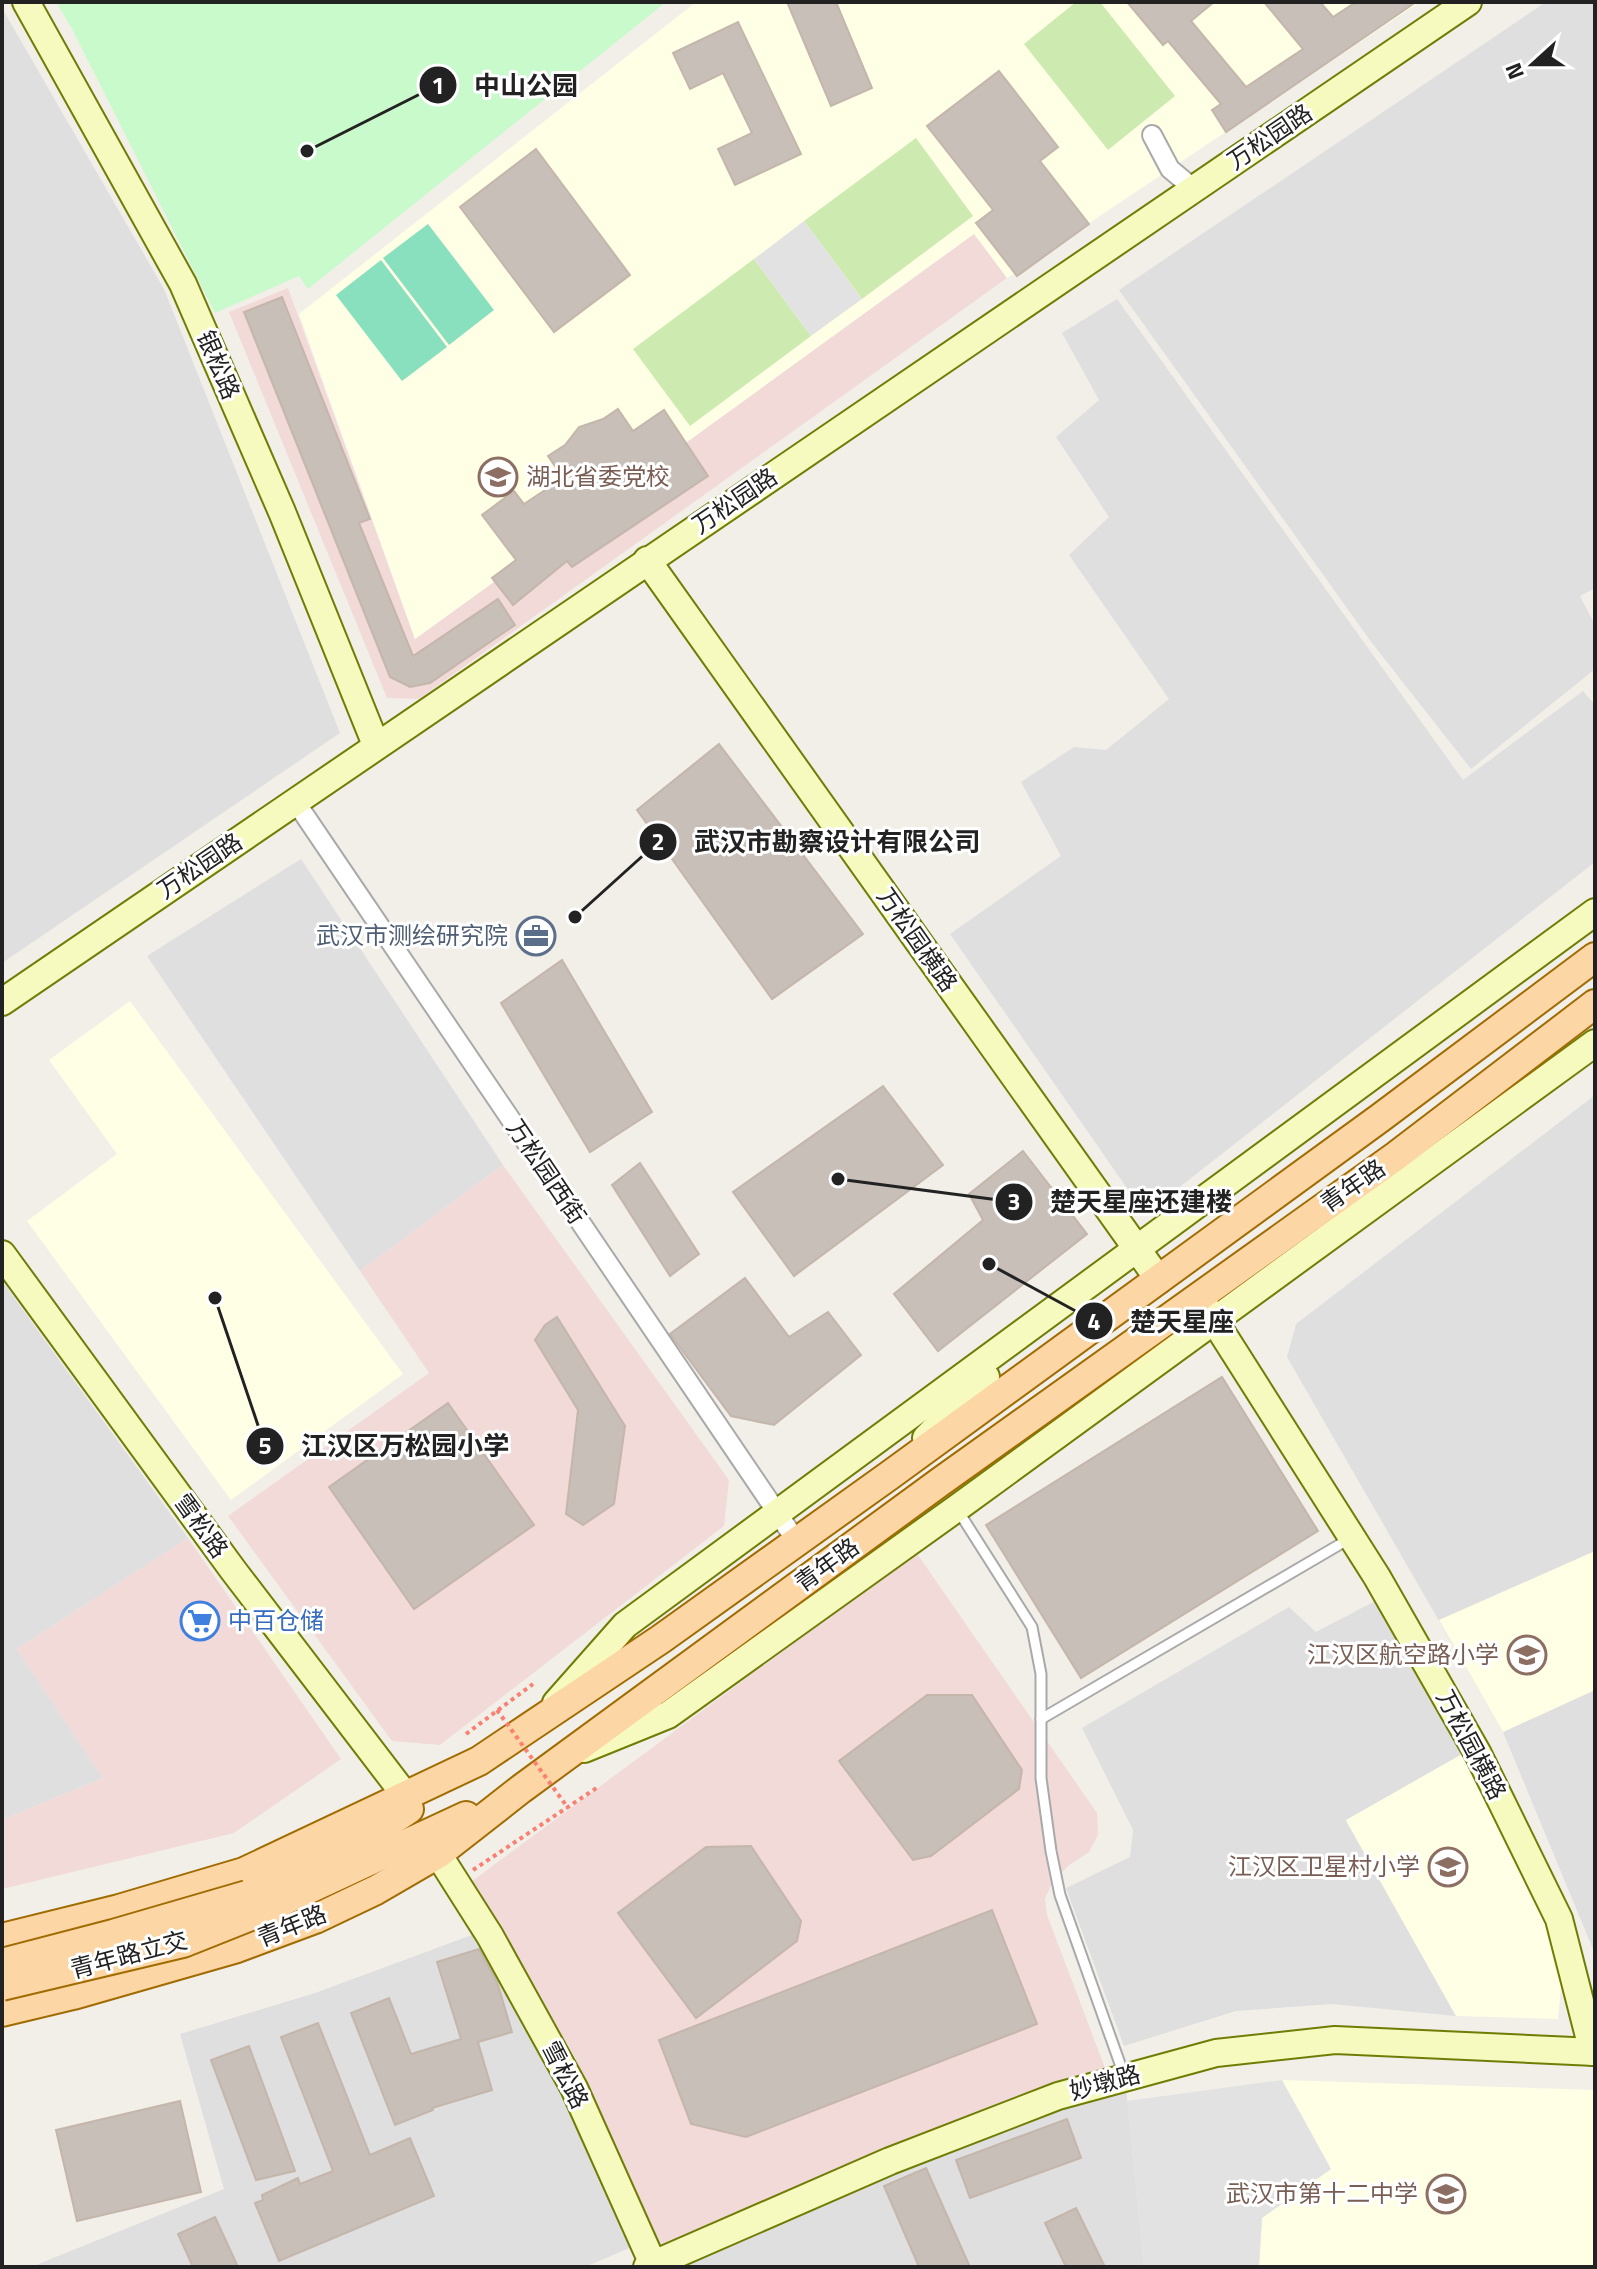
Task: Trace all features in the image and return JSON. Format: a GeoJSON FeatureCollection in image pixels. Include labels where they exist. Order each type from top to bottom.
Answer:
{"type":"FeatureCollection","features":[{"type":"Feature","properties":{"kind":"main road","name":"青年路"},"geometry":{"type":"LineString","coordinates":[[2,1938],[119,1909],[244,1872],[479,1761],[661,1639],[890,1475],[1595,957]]}},
{"type":"Feature","properties":{"kind":"main road","name":"青年路"},"geometry":{"type":"LineString","coordinates":[[2,2012],[237,1948],[376,1890],[438,1854],[562,1758],[910,1503],[1396,1156],[1566,1025],[1595,1007]]}},
{"type":"Feature","properties":{"kind":"main road"},"geometry":{"type":"LineString","coordinates":[[250,1905],[376,1831],[479,1761]]}},
{"type":"Feature","properties":{"kind":"main road"},"geometry":{"type":"LineString","coordinates":[[250,1905],[387,1855],[521,1789]]}},
{"type":"Feature","properties":{"kind":"main road","name":"青年路立交"},"geometry":{"type":"LineString","coordinates":[[2,1963],[113,1934],[250,1905]]}},
{"type":"Feature","properties":{"kind":"main road","name":"青年路立交"},"geometry":{"type":"LineString","coordinates":[[2,1986],[183,1943],[250,1905]]}},
{"type":"Feature","properties":{"kind":"street","name":"银松路"},"geometry":{"type":"LineString","coordinates":[[26,2],[183,284],[282,512],[376,745]]}},
{"type":"Feature","properties":{"kind":"street","name":"万松园路"},"geometry":{"type":"LineString","coordinates":[[2,1002],[1468,2]]}},
{"type":"Feature","properties":{"kind":"street"},"geometry":{"type":"LineString","coordinates":[[1152,135],[1170,169],[1194,189]]}},
{"type":"Feature","properties":{"kind":"street","name":"万松园横路"},"geometry":{"type":"LineString","coordinates":[[647,560],[1159,1280]]}},
{"type":"Feature","properties":{"kind":"street","name":"万松园西街"},"geometry":{"type":"LineString","coordinates":[[295,801],[797,1542]]}},
{"type":"Feature","properties":{"kind":"street"},"geometry":{"type":"LineString","coordinates":[[541,1720],[625,1625],[1595,912]]}},
{"type":"Feature","properties":{"kind":"street"},"geometry":{"type":"LineString","coordinates":[[562,1758],[668,1715],[1595,1043]]}},
{"type":"Feature","properties":{"kind":"street","name":"雪松路"},"geometry":{"type":"LineString","coordinates":[[2,1254],[233,1570],[405,1795]]}},
{"type":"Feature","properties":{"kind":"street","name":"万松园横路"},"geometry":{"type":"LineString","coordinates":[[1199,1296],[1352,1537],[1478,1754],[1559,1919],[1594,2052]]}},
{"type":"Feature","properties":{"kind":"street"},"geometry":{"type":"LineString","coordinates":[[890,1475],[1039,1323]]}},
{"type":"Feature","properties":{"kind":"street"},"geometry":{"type":"LineString","coordinates":[[910,1503],[1096,1406]]}},
{"type":"Feature","properties":{"kind":"street","name":"雪松路"},"geometry":{"type":"LineString","coordinates":[[438,1854],[490,1936],[574,2088],[650,2266]]}},
{"type":"Feature","properties":{"kind":"street","name":"妙墩路"},"geometry":{"type":"LineString","coordinates":[[650,2266],[890,2161],[1058,2096],[1216,2053],[1335,2040],[1594,2052]]}},
{"type":"Feature","properties":{"kind":"lane"},"geometry":{"type":"LineString","coordinates":[[957,1508],[1032,1627],[1041,1674],[1041,1778],[1060,1895],[1125,2078]]}},
{"type":"Feature","properties":{"kind":"lane"},"geometry":{"type":"LineString","coordinates":[[1041,1719],[1352,1537]]}},
{"type":"Feature","properties":{"kind":"path"},"geometry":{"type":"LineString","coordinates":[[466,1734],[533,1684]]}},
{"type":"Feature","properties":{"kind":"path"},"geometry":{"type":"LineString","coordinates":[[497,1710],[568,1808]]}},
{"type":"Feature","properties":{"kind":"path"},"geometry":{"type":"LineString","coordinates":[[470,1872],[598,1787]]}},
{"type":"Feature","properties":{"kind":"shaded area","name":"湖北省委党校"},"geometry":{"type":"Polygon","coordinates":[[[696,2],[1420,2],[1007,278],[974,234],[415,639],[299,314],[696,2]]]}},
{"type":"Feature","properties":{"kind":"shaded area"},"geometry":{"type":"Polygon","coordinates":[[[1546,2],[1595,2],[1595,588],[1580,596],[1595,625],[1595,669],[1471,769],[1372,643],[1119,290],[1546,2]]]}},
{"type":"Feature","properties":{"kind":"shaded area"},"geometry":{"type":"Polygon","coordinates":[[[2,8],[164,289],[340,733],[2,963],[2,8]]]}},
{"type":"Feature","properties":{"kind":"shaded area"},"geometry":{"type":"Polygon","coordinates":[[[804,221],[862,299],[811,336],[754,259],[804,221]]]}},
{"type":"Feature","properties":{"kind":"shaded area"},"geometry":{"type":"Polygon","coordinates":[[[975,233],[1007,278],[419,699],[387,698],[229,312],[288,288],[415,639],[975,233]]]}},
{"type":"Feature","properties":{"kind":"shaded area"},"geometry":{"type":"Polygon","coordinates":[[[1117,299],[1463,780],[1583,691],[1595,705],[1595,862],[1163,1200],[1136,1201],[950,934],[1061,856],[1021,782],[1074,747],[1106,750],[1169,699],[1069,555],[1109,517],[1056,437],[1099,400],[1062,333],[1117,299]]]}},
{"type":"Feature","properties":{"kind":"shaded area"},"geometry":{"type":"Polygon","coordinates":[[[301,859],[503,1165],[360,1271],[147,956],[301,859]]]}},
{"type":"Feature","properties":{"kind":"shaded area"},"geometry":{"type":"Polygon","coordinates":[[[130,1001],[403,1374],[231,1500],[27,1221],[117,1154],[49,1060],[130,1001]]]}},
{"type":"Feature","properties":{"kind":"shaded area"},"geometry":{"type":"Polygon","coordinates":[[[1595,1095],[1595,1954],[1503,1732],[1287,1357],[1296,1324],[1595,1095]]]}},
{"type":"Feature","properties":{"kind":"shaded area"},"geometry":{"type":"Polygon","coordinates":[[[503,1165],[729,1480],[724,1526],[440,1745],[392,1741],[228,1516],[429,1373],[360,1271],[503,1165]]]}},
{"type":"Feature","properties":{"kind":"shaded area"},"geometry":{"type":"Polygon","coordinates":[[[2,1281],[188,1538],[17,1649],[103,1778],[2,1820],[2,1281]]]}},
{"type":"Feature","properties":{"kind":"shaded area"},"geometry":{"type":"Polygon","coordinates":[[[188,1538],[341,1759],[234,1833],[2,1889],[2,1820],[103,1778],[17,1649],[188,1538]]]}},
{"type":"Feature","properties":{"kind":"shaded area","name":"江汉区航空路小学"},"geometry":{"type":"Polygon","coordinates":[[[1595,1551],[1595,1690],[1503,1732],[1439,1620],[1595,1551]]]}},
{"type":"Feature","properties":{"kind":"shaded area"},"geometry":{"type":"Polygon","coordinates":[[[918,1555],[1097,1813],[1098,1835],[1089,1852],[1068,1866],[1052,1883],[1045,1899],[1047,1915],[1105,2068],[882,2151],[657,2249],[575,2057],[468,1884],[864,1591],[918,1555]]]}},
{"type":"Feature","properties":{"kind":"shaded area"},"geometry":{"type":"Polygon","coordinates":[[[1377,1600],[1464,1753],[1346,1821],[1456,2016],[1332,2004],[1236,2011],[1124,2046],[1066,1888],[1130,1857],[1133,1830],[1082,1728],[1289,1607],[1316,1632],[1377,1600]]]}},
{"type":"Feature","properties":{"kind":"shaded area","name":"江汉区卫星村小学"},"geometry":{"type":"Polygon","coordinates":[[[1464,1753],[1550,1914],[1563,1966],[1558,2019],[1456,2016],[1346,1820],[1464,1753]]]}},
{"type":"Feature","properties":{"kind":"shaded area"},"geometry":{"type":"Polygon","coordinates":[[[480,1932],[569,2100],[632,2247],[585,2267],[31,2267],[224,2189],[180,2034],[315,1993],[480,1932]]]}},
{"type":"Feature","properties":{"kind":"shaded area"},"geometry":{"type":"Polygon","coordinates":[[[1125,2078],[1144,2267],[647,2267],[1125,2078]]]}},
{"type":"Feature","properties":{"kind":"shaded area","name":"武汉市第十二中学"},"geometry":{"type":"Polygon","coordinates":[[[1282,2080],[1595,2090],[1595,2267],[1259,2267],[1262,2218],[1331,2169],[1282,2080]]]}},
{"type":"Feature","properties":{"kind":"shaded area"},"geometry":{"type":"Polygon","coordinates":[[[1282,2080],[1331,2169],[1262,2218],[1259,2267],[1144,2267],[1127,2101],[1282,2080]]]}},
{"type":"Feature","properties":{"kind":"green space"},"geometry":{"type":"Polygon","coordinates":[[[56,2],[666,2],[308,289],[299,276],[215,313],[56,2]]]}},
{"type":"Feature","properties":{"kind":"green space"},"geometry":{"type":"Polygon","coordinates":[[[1076,2],[1100,2],[1175,96],[1108,150],[1024,44],[1076,2]]]}},
{"type":"Feature","properties":{"kind":"green space"},"geometry":{"type":"Polygon","coordinates":[[[916,138],[973,216],[862,299],[804,221],[916,138]]]}},
{"type":"Feature","properties":{"kind":"green space"},"geometry":{"type":"Polygon","coordinates":[[[428,224],[494,310],[449,345],[383,258],[428,224]]]}},
{"type":"Feature","properties":{"kind":"green space"},"geometry":{"type":"Polygon","coordinates":[[[754,259],[811,336],[690,426],[633,349],[754,259]]]}},
{"type":"Feature","properties":{"kind":"green space"},"geometry":{"type":"Polygon","coordinates":[[[381,260],[447,347],[402,381],[336,295],[381,260]]]}},
{"type":"Feature","properties":{"kind":"building"},"geometry":{"type":"Polygon","coordinates":[[[787,2],[836,2],[872,88],[831,106],[787,2]]]}},
{"type":"Feature","properties":{"kind":"building"},"geometry":{"type":"Polygon","coordinates":[[[1127,2],[1214,2],[1191,21],[1246,87],[1303,49],[1264,2],[1320,2],[1333,17],[1356,2],[1416,2],[1226,132],[1212,110],[1221,104],[1168,41],[1163,45],[1127,2]]]}},
{"type":"Feature","properties":{"kind":"building"},"geometry":{"type":"Polygon","coordinates":[[[738,22],[801,154],[735,185],[718,149],[752,133],[723,73],[690,89],[673,53],[738,22]]]}},
{"type":"Feature","properties":{"kind":"building"},"geometry":{"type":"Polygon","coordinates":[[[999,71],[1058,147],[1040,161],[1089,224],[1017,276],[976,223],[993,210],[927,126],[999,71]]]}},
{"type":"Feature","properties":{"kind":"building"},"geometry":{"type":"Polygon","coordinates":[[[536,149],[630,275],[554,332],[460,207],[536,149]]]}},
{"type":"Feature","properties":{"kind":"building"},"geometry":{"type":"Polygon","coordinates":[[[282,297],[370,519],[359,523],[413,656],[498,599],[515,625],[430,683],[410,687],[390,677],[244,312],[282,297]]]}},
{"type":"Feature","properties":{"kind":"building"},"geometry":{"type":"Polygon","coordinates":[[[618,409],[633,431],[664,410],[708,476],[572,567],[567,561],[513,605],[492,578],[516,560],[482,515],[514,491],[524,504],[563,478],[548,456],[565,445],[579,427],[603,419],[618,409]]]}},
{"type":"Feature","properties":{"kind":"building"},"geometry":{"type":"Polygon","coordinates":[[[719,744],[863,934],[772,999],[637,810],[719,744]]]}},
{"type":"Feature","properties":{"kind":"building"},"geometry":{"type":"Polygon","coordinates":[[[562,960],[652,1112],[590,1152],[501,1003],[562,960]]]}},
{"type":"Feature","properties":{"kind":"building"},"geometry":{"type":"Polygon","coordinates":[[[883,1086],[943,1165],[794,1276],[733,1192],[883,1086]]]}},
{"type":"Feature","properties":{"kind":"building"},"geometry":{"type":"Polygon","coordinates":[[[1023,1151],[1087,1234],[938,1351],[894,1294],[983,1220],[969,1194],[1023,1151]]]}},
{"type":"Feature","properties":{"kind":"building"},"geometry":{"type":"Polygon","coordinates":[[[640,1163],[699,1254],[670,1276],[612,1185],[640,1163]]]}},
{"type":"Feature","properties":{"kind":"building"},"geometry":{"type":"Polygon","coordinates":[[[745,1278],[789,1337],[828,1312],[861,1355],[774,1425],[731,1416],[670,1334],[745,1278]]]}},
{"type":"Feature","properties":{"kind":"building"},"geometry":{"type":"Polygon","coordinates":[[[557,1317],[625,1426],[614,1504],[583,1525],[566,1514],[578,1410],[535,1340],[545,1325],[557,1317]]]}},
{"type":"Feature","properties":{"kind":"building"},"geometry":{"type":"Polygon","coordinates":[[[1222,1377],[1318,1531],[1081,1678],[986,1525],[1222,1377]]]}},
{"type":"Feature","properties":{"kind":"building"},"geometry":{"type":"Polygon","coordinates":[[[448,1403],[534,1525],[414,1609],[329,1487],[448,1403]]]}},
{"type":"Feature","properties":{"kind":"building"},"geometry":{"type":"Polygon","coordinates":[[[927,1695],[972,1695],[1022,1770],[1019,1789],[931,1856],[913,1860],[839,1761],[927,1695]]]}},
{"type":"Feature","properties":{"kind":"building"},"geometry":{"type":"Polygon","coordinates":[[[751,1846],[801,1921],[797,1941],[696,2018],[618,1913],[706,1847],[751,1846]]]}},
{"type":"Feature","properties":{"kind":"building"},"geometry":{"type":"Polygon","coordinates":[[[992,1910],[1037,2024],[746,2137],[691,2124],[659,2040],[992,1910]]]}},
{"type":"Feature","properties":{"kind":"building"},"geometry":{"type":"Polygon","coordinates":[[[479,1949],[497,1982],[512,2032],[478,2042],[492,2090],[432,2108],[395,2125],[351,2013],[389,1998],[411,2054],[461,2039],[437,1962],[479,1949]]]}},
{"type":"Feature","properties":{"kind":"building"},"geometry":{"type":"Polygon","coordinates":[[[318,2023],[370,2155],[410,2138],[434,2196],[279,2261],[255,2203],[263,2200],[262,2195],[298,2178],[300,2184],[333,2171],[281,2037],[318,2023]]]}},
{"type":"Feature","properties":{"kind":"building"},"geometry":{"type":"Polygon","coordinates":[[[249,2046],[295,2171],[256,2180],[211,2060],[249,2046]]]}},
{"type":"Feature","properties":{"kind":"building"},"geometry":{"type":"Polygon","coordinates":[[[180,2101],[201,2192],[77,2221],[56,2130],[180,2101]]]}},
{"type":"Feature","properties":{"kind":"building"},"geometry":{"type":"Polygon","coordinates":[[[1067,2119],[1081,2158],[970,2198],[956,2160],[1067,2119]]]}},
{"type":"Feature","properties":{"kind":"building"},"geometry":{"type":"Polygon","coordinates":[[[926,2168],[970,2267],[919,2267],[884,2186],[926,2168]]]}},
{"type":"Feature","properties":{"kind":"building"},"geometry":{"type":"Polygon","coordinates":[[[1076,2208],[1105,2267],[1066,2267],[1045,2223],[1076,2208]]]}},
{"type":"Feature","properties":{"kind":"building"},"geometry":{"type":"Polygon","coordinates":[[[215,2217],[238,2267],[193,2267],[178,2234],[215,2217]]]}},
{"type":"Feature","properties":{"kind":"place","name":"中山公园"},"geometry":{"type":"Point","coordinates":[307,151]}},
{"type":"Feature","properties":{"kind":"place","name":"湖北省委党校"},"geometry":{"type":"Point","coordinates":[498,477]}},
{"type":"Feature","properties":{"kind":"place","name":"武汉市勘察设计有限公司"},"geometry":{"type":"Point","coordinates":[575,917]}},
{"type":"Feature","properties":{"kind":"place","name":"武汉市测绘研究院"},"geometry":{"type":"Point","coordinates":[536,936]}},
{"type":"Feature","properties":{"kind":"place","name":"楚天星座还建楼"},"geometry":{"type":"Point","coordinates":[838,1179]}},
{"type":"Feature","properties":{"kind":"place","name":"楚天星座"},"geometry":{"type":"Point","coordinates":[989,1264]}},
{"type":"Feature","properties":{"kind":"place","name":"江汉区万松园小学"},"geometry":{"type":"Point","coordinates":[215,1298]}},
{"type":"Feature","properties":{"kind":"place","name":"中百仓储"},"geometry":{"type":"Point","coordinates":[200,1621]}},
{"type":"Feature","properties":{"kind":"place","name":"江汉区航空路小学"},"geometry":{"type":"Point","coordinates":[1527,1655]}},
{"type":"Feature","properties":{"kind":"place","name":"江汉区卫星村小学"},"geometry":{"type":"Point","coordinates":[1448,1867]}},
{"type":"Feature","properties":{"kind":"place","name":"武汉市第十二中学"},"geometry":{"type":"Point","coordinates":[1446,2194]}}]}
